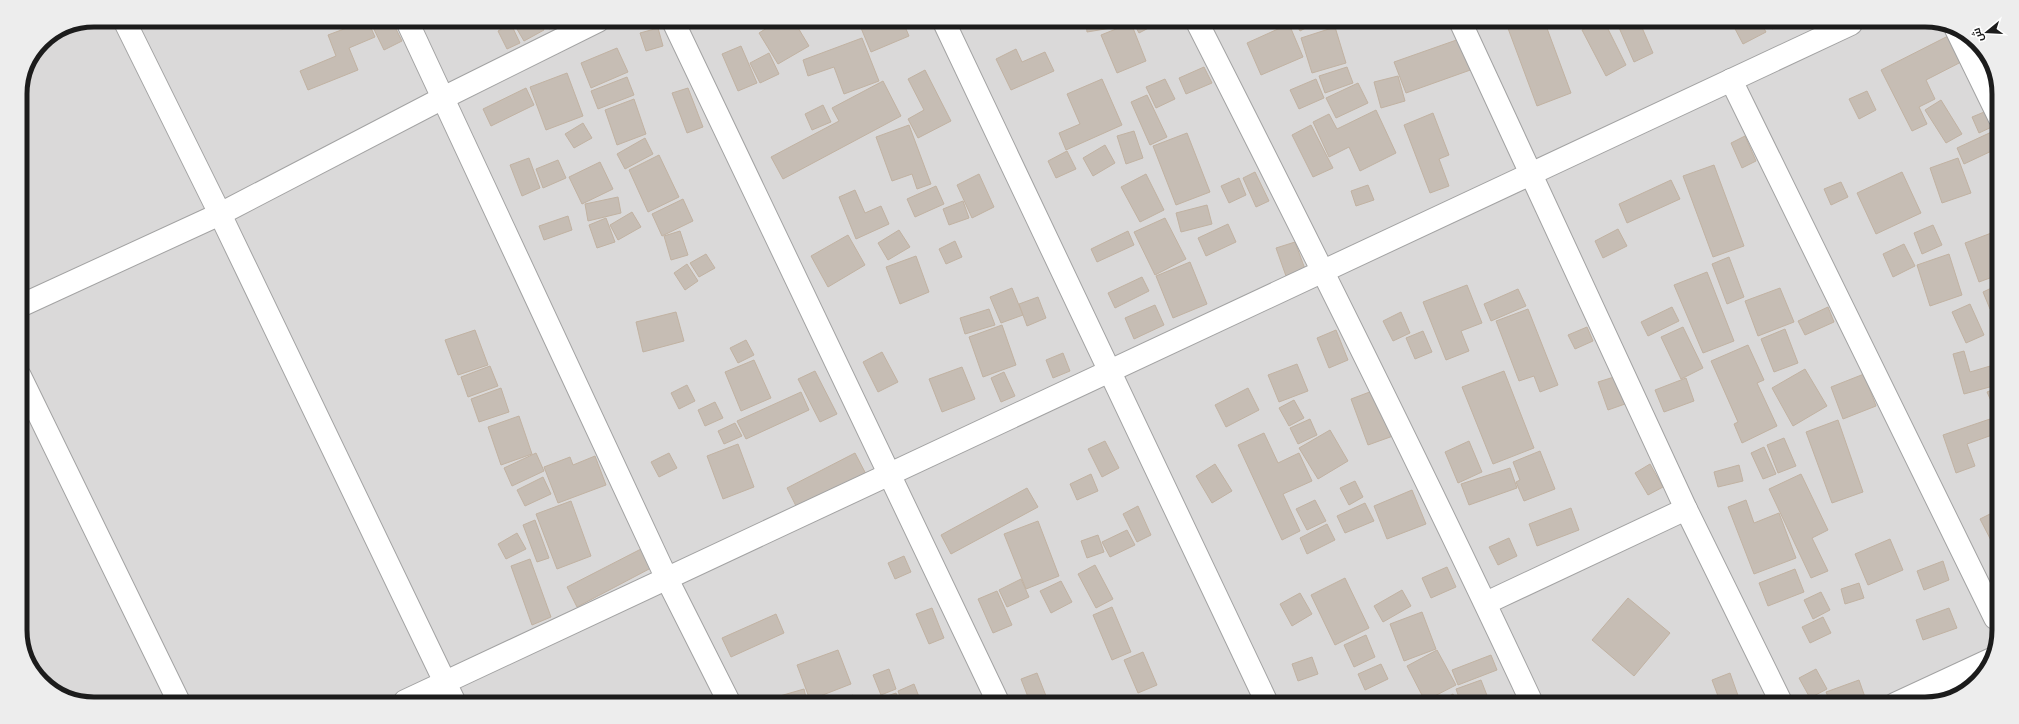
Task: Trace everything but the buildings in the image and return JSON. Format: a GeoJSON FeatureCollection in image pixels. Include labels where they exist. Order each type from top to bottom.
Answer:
{"type":"FeatureCollection","features":[{"type":"Feature","properties":{"kind":"street"},"geometry":{"type":"LineString","coordinates":[[127,27],[220,214],[449,692]]}},
{"type":"Feature","properties":{"kind":"street"},"geometry":{"type":"LineString","coordinates":[[410,27],[666,577],[726,697]]}},
{"type":"Feature","properties":{"kind":"street"},"geometry":{"type":"LineString","coordinates":[[27,303],[220,214],[443,98],[586,27]]}},
{"type":"Feature","properties":{"kind":"street"},"geometry":{"type":"LineString","coordinates":[[676,27],[996,697]]}},
{"type":"Feature","properties":{"kind":"street"},"geometry":{"type":"LineString","coordinates":[[946,27],[1108,371],[1264,697]]}},
{"type":"Feature","properties":{"kind":"street"},"geometry":{"type":"LineString","coordinates":[[1200,27],[1323,270],[1486,603],[1529,697]]}},
{"type":"Feature","properties":{"kind":"street"},"geometry":{"type":"LineString","coordinates":[[1463,27],[1686,509],[1779,697]]}},
{"type":"Feature","properties":{"kind":"street"},"geometry":{"type":"LineString","coordinates":[[425,697],[449,692],[666,577],[1845,27]]}},
{"type":"Feature","properties":{"kind":"street"},"geometry":{"type":"LineString","coordinates":[[1959,36],[1992,103]]}},
{"type":"Feature","properties":{"kind":"street"},"geometry":{"type":"LineString","coordinates":[[1731,80],[1992,612]]}},
{"type":"Feature","properties":{"kind":"street"},"geometry":{"type":"LineString","coordinates":[[27,390],[177,697]]}},
{"type":"Feature","properties":{"kind":"street"},"geometry":{"type":"LineString","coordinates":[[1486,603],[1686,509]]}},
{"type":"Feature","properties":{"kind":"street"},"geometry":{"type":"LineString","coordinates":[[1910,697],[1983,663]]}},
{"type":"Feature","properties":{"kind":"shaded area"},"geometry":{"type":"Polygon","coordinates":[[[94,27],[1938,28],[1962,38],[1967,42],[1967,52],[1978,53],[1985,64],[1991,81],[1992,90],[1992,630],[1988,652],[1981,667],[1966,683],[1947,693],[1925,697],[94,697],[72,693],[53,683],[41,671],[31,652],[27,634],[27,94],[28,81],[32,68],[38,57],[57,38],[68,32],[81,28],[94,27]]]}}]}
